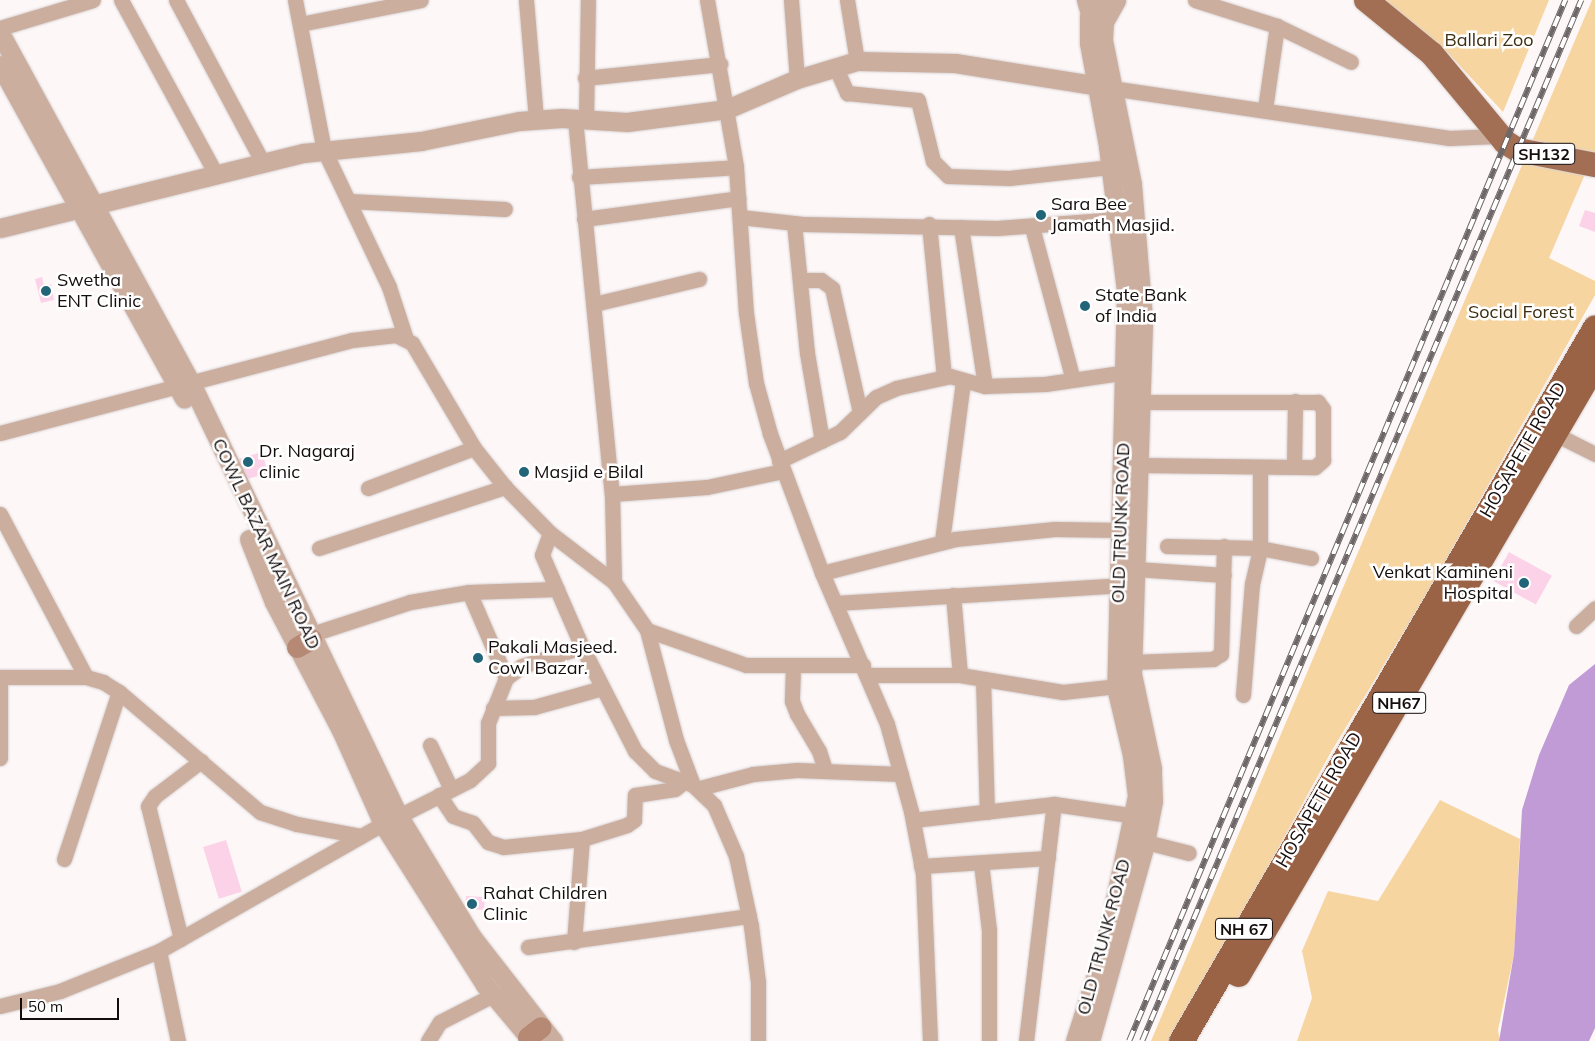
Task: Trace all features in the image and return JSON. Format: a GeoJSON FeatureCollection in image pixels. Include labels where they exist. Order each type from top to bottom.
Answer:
{"type":"FeatureCollection","features":[{"type":"Feature","properties":{"kind":"highway","name":"HOSAPETE ROAD"},"geometry":{"type":"LineString","coordinates":[[1181,1041],[1308,818],[1595,326]]}},
{"type":"Feature","properties":{"kind":"highway","name":"HOSAPETE ROAD"},"geometry":{"type":"LineString","coordinates":[[1200,1041],[1595,363]]}},
{"type":"Feature","properties":{"kind":"main road","name":"SH132"},"geometry":{"type":"LineString","coordinates":[[1366,0],[1432,54],[1497,136],[1518,150],[1595,165]]}},
{"type":"Feature","properties":{"kind":"street"},"geometry":{"type":"LineString","coordinates":[[0,28],[93,0]]}},
{"type":"Feature","properties":{"kind":"street"},"geometry":{"type":"LineString","coordinates":[[120,0],[217,176]]}},
{"type":"Feature","properties":{"kind":"street"},"geometry":{"type":"LineString","coordinates":[[176,0],[262,163]]}},
{"type":"Feature","properties":{"kind":"street"},"geometry":{"type":"LineString","coordinates":[[295,0],[324,150],[389,287],[406,338],[474,448],[505,487],[550,533],[614,582],[647,630],[676,740],[693,785],[714,806],[736,856],[749,916],[758,982],[758,1041]]}},
{"type":"Feature","properties":{"kind":"street"},"geometry":{"type":"LineString","coordinates":[[300,24],[420,0]]}},
{"type":"Feature","properties":{"kind":"street"},"geometry":{"type":"LineString","coordinates":[[526,0],[536,120]]}},
{"type":"Feature","properties":{"kind":"street"},"geometry":{"type":"LineString","coordinates":[[588,0],[585,78],[580,120],[579,177],[594,304],[612,494],[614,582]]}},
{"type":"Feature","properties":{"kind":"street"},"geometry":{"type":"LineString","coordinates":[[707,0],[720,64],[736,167],[746,313],[756,383],[781,466],[822,573],[865,670],[901,774],[913,820],[921,866],[930,1041]]}},
{"type":"Feature","properties":{"kind":"street"},"geometry":{"type":"LineString","coordinates":[[792,0],[797,79]]}},
{"type":"Feature","properties":{"kind":"street"},"geometry":{"type":"LineString","coordinates":[[847,0],[857,61]]}},
{"type":"Feature","properties":{"kind":"street"},"geometry":{"type":"LineString","coordinates":[[647,630],[746,666],[865,670],[960,676],[1063,692],[1124,685],[1132,662],[1143,402],[1134,371],[1135,210],[1102,87],[1102,31],[1116,0]]}},
{"type":"Feature","properties":{"kind":"street"},"geometry":{"type":"LineString","coordinates":[[1195,0],[1277,26],[1350,62]]}},
{"type":"Feature","properties":{"kind":"street","name":"OLD TRUNK ROAD"},"geometry":{"type":"LineString","coordinates":[[1090,6],[1118,219],[1134,371],[1122,530],[1120,585],[1124,685],[1146,842],[1090,1041]]}},
{"type":"Feature","properties":{"kind":"street"},"geometry":{"type":"LineString","coordinates":[[1265,109],[1277,26]]}},
{"type":"Feature","properties":{"kind":"street"},"geometry":{"type":"LineString","coordinates":[[0,33],[87,206]]}},
{"type":"Feature","properties":{"kind":"street"},"geometry":{"type":"LineString","coordinates":[[0,228],[217,176],[262,163],[324,150],[421,141],[536,120],[627,122],[727,109],[797,79],[835,66],[857,61],[955,63],[1102,87],[1265,109],[1449,138],[1497,136]]}},
{"type":"Feature","properties":{"kind":"street"},"geometry":{"type":"LineString","coordinates":[[585,78],[720,64]]}},
{"type":"Feature","properties":{"kind":"street"},"geometry":{"type":"LineString","coordinates":[[0,65],[87,206]]}},
{"type":"Feature","properties":{"kind":"street"},"geometry":{"type":"LineString","coordinates":[[835,66],[846,93],[918,100],[933,161],[948,176],[1010,178],[1111,167]]}},
{"type":"Feature","properties":{"kind":"street"},"geometry":{"type":"LineString","coordinates":[[579,177],[736,167]]}},
{"type":"Feature","properties":{"kind":"street"},"geometry":{"type":"LineString","coordinates":[[584,219],[739,198]]}},
{"type":"Feature","properties":{"kind":"street"},"geometry":{"type":"LineString","coordinates":[[348,201],[505,209]]}},
{"type":"Feature","properties":{"kind":"street","name":"COWL BAZAR MAIN ROAD"},"geometry":{"type":"LineString","coordinates":[[87,206],[184,384],[228,486],[274,602],[306,641],[391,819],[539,1037]]}},
{"type":"Feature","properties":{"kind":"street"},"geometry":{"type":"LineString","coordinates":[[740,216],[794,223],[929,224],[962,227],[1032,227],[1118,219]]}},
{"type":"Feature","properties":{"kind":"street"},"geometry":{"type":"LineString","coordinates":[[794,223],[822,441]]}},
{"type":"Feature","properties":{"kind":"street"},"geometry":{"type":"LineString","coordinates":[[929,224],[944,377]]}},
{"type":"Feature","properties":{"kind":"street"},"geometry":{"type":"LineString","coordinates":[[962,227],[985,386]]}},
{"type":"Feature","properties":{"kind":"street"},"geometry":{"type":"LineString","coordinates":[[1032,227],[1073,380]]}},
{"type":"Feature","properties":{"kind":"street"},"geometry":{"type":"LineString","coordinates":[[594,304],[700,279]]}},
{"type":"Feature","properties":{"kind":"street"},"geometry":{"type":"LineString","coordinates":[[800,280],[821,280],[832,288],[860,412]]}},
{"type":"Feature","properties":{"kind":"street"},"geometry":{"type":"LineString","coordinates":[[0,433],[352,340],[396,335],[406,338]]}},
{"type":"Feature","properties":{"kind":"street"},"geometry":{"type":"LineString","coordinates":[[612,494],[707,488],[781,466],[840,432],[860,412],[896,388],[944,377],[985,386],[1073,380],[1134,371]]}},
{"type":"Feature","properties":{"kind":"street"},"geometry":{"type":"LineString","coordinates":[[942,541],[963,382]]}},
{"type":"Feature","properties":{"kind":"street"},"geometry":{"type":"LineString","coordinates":[[1139,465],[1260,468],[1315,467],[1323,460],[1321,405],[1295,401],[1143,402]]}},
{"type":"Feature","properties":{"kind":"street"},"geometry":{"type":"LineString","coordinates":[[1294,467],[1295,401]]}},
{"type":"Feature","properties":{"kind":"street"},"geometry":{"type":"LineString","coordinates":[[1555,434],[1595,454]]}},
{"type":"Feature","properties":{"kind":"street"},"geometry":{"type":"LineString","coordinates":[[368,488],[474,448]]}},
{"type":"Feature","properties":{"kind":"street"},"geometry":{"type":"LineString","coordinates":[[1243,695],[1252,584],[1260,548],[1260,468]]}},
{"type":"Feature","properties":{"kind":"street"},"geometry":{"type":"LineString","coordinates":[[319,548],[505,487]]}},
{"type":"Feature","properties":{"kind":"street"},"geometry":{"type":"LineString","coordinates":[[0,514],[86,677]]}},
{"type":"Feature","properties":{"kind":"street"},"geometry":{"type":"LineString","coordinates":[[822,573],[904,554],[942,541],[1056,529],[1122,530]]}},
{"type":"Feature","properties":{"kind":"street"},"geometry":{"type":"LineString","coordinates":[[550,533],[542,555],[602,688],[644,762],[655,771],[693,785]]}},
{"type":"Feature","properties":{"kind":"street"},"geometry":{"type":"LineString","coordinates":[[1167,546],[1260,548],[1311,558]]}},
{"type":"Feature","properties":{"kind":"street"},"geometry":{"type":"LineString","coordinates":[[1132,662],[1218,658],[1222,650],[1224,546]]}},
{"type":"Feature","properties":{"kind":"street"},"geometry":{"type":"LineString","coordinates":[[1136,569],[1224,575]]}},
{"type":"Feature","properties":{"kind":"street"},"geometry":{"type":"LineString","coordinates":[[836,603],[1120,585]]}},
{"type":"Feature","properties":{"kind":"street"},"geometry":{"type":"LineString","coordinates":[[306,641],[410,602],[469,592],[557,589]]}},
{"type":"Feature","properties":{"kind":"street"},"geometry":{"type":"LineString","coordinates":[[469,592],[506,678]]}},
{"type":"Feature","properties":{"kind":"street"},"geometry":{"type":"LineString","coordinates":[[953,595],[960,676]]}},
{"type":"Feature","properties":{"kind":"street"},"geometry":{"type":"LineString","coordinates":[[1576,626],[1595,608]]}},
{"type":"Feature","properties":{"kind":"street"},"geometry":{"type":"LineString","coordinates":[[0,1006],[60,991],[159,951],[391,819],[484,771],[488,763],[486,738],[493,708],[506,678],[522,666],[582,647]]}},
{"type":"Feature","properties":{"kind":"street"},"geometry":{"type":"LineString","coordinates":[[793,668],[794,708],[825,770]]}},
{"type":"Feature","properties":{"kind":"street"},"geometry":{"type":"LineString","coordinates":[[0,758],[0,677],[86,677],[119,692],[260,812],[296,824],[361,836]]}},
{"type":"Feature","properties":{"kind":"street"},"geometry":{"type":"LineString","coordinates":[[982,679],[987,812]]}},
{"type":"Feature","properties":{"kind":"street","name":"OLD TRUNK ROAD"},"geometry":{"type":"LineString","coordinates":[[1075,1041],[1143,817],[1150,759],[1124,685]]}},
{"type":"Feature","properties":{"kind":"street"},"geometry":{"type":"LineString","coordinates":[[493,708],[534,707],[602,688]]}},
{"type":"Feature","properties":{"kind":"street"},"geometry":{"type":"LineString","coordinates":[[64,859],[119,692]]}},
{"type":"Feature","properties":{"kind":"street"},"geometry":{"type":"LineString","coordinates":[[430,745],[453,816],[473,823],[494,846],[582,839],[632,823],[633,801],[638,793],[675,790],[753,774],[825,770],[901,774]]}},
{"type":"Feature","properties":{"kind":"street"},"geometry":{"type":"LineString","coordinates":[[181,939],[148,806],[155,796],[201,762]]}},
{"type":"Feature","properties":{"kind":"street"},"geometry":{"type":"LineString","coordinates":[[913,820],[1054,804],[1143,817]]}},
{"type":"Feature","properties":{"kind":"street"},"geometry":{"type":"LineString","coordinates":[[1026,1041],[1054,804]]}},
{"type":"Feature","properties":{"kind":"street"},"geometry":{"type":"LineString","coordinates":[[391,819],[435,911],[493,995],[539,1037]]}},
{"type":"Feature","properties":{"kind":"street"},"geometry":{"type":"LineString","coordinates":[[574,942],[582,839]]}},
{"type":"Feature","properties":{"kind":"street"},"geometry":{"type":"LineString","coordinates":[[1146,842],[1189,853]]}},
{"type":"Feature","properties":{"kind":"street"},"geometry":{"type":"LineString","coordinates":[[921,866],[1048,858]]}},
{"type":"Feature","properties":{"kind":"street"},"geometry":{"type":"LineString","coordinates":[[981,863],[989,930],[989,1041]]}},
{"type":"Feature","properties":{"kind":"street"},"geometry":{"type":"LineString","coordinates":[[528,947],[749,916]]}},
{"type":"Feature","properties":{"kind":"street"},"geometry":{"type":"LineString","coordinates":[[159,951],[178,1041]]}},
{"type":"Feature","properties":{"kind":"street"},"geometry":{"type":"LineString","coordinates":[[428,1041],[440,1022],[493,995]]}},
{"type":"Feature","properties":{"kind":"green space","name":"Ballari Zoo"},"geometry":{"type":"Polygon","coordinates":[[[1381,0],[1549,0],[1503,112],[1446,51],[1381,0]]]}},
{"type":"Feature","properties":{"kind":"green space","name":"Social Forest"},"geometry":{"type":"Polygon","coordinates":[[[1592,0],[1595,0],[1595,151],[1549,258],[1595,281],[1595,295],[1429,590],[1331,752],[1172,1041],[1151,1041],[1592,0]]]}},
{"type":"Feature","properties":{"kind":"green space"},"geometry":{"type":"Polygon","coordinates":[[[1440,800],[1520,839],[1514,954],[1498,1030],[1500,1041],[1297,1041],[1312,998],[1302,951],[1328,891],[1378,901],[1440,800]]]}},
{"type":"Feature","properties":{"kind":"shaded area"},"geometry":{"type":"Polygon","coordinates":[[[1595,664],[1595,1028],[1589,1041],[1499,1041],[1514,954],[1522,810],[1539,755],[1569,685],[1595,664]]]}},
{"type":"Feature","properties":{"kind":"building"},"geometry":{"type":"Polygon","coordinates":[[[1585,210],[1595,213],[1595,232],[1579,226],[1585,210]]]}},
{"type":"Feature","properties":{"kind":"building"},"geometry":{"type":"Polygon","coordinates":[[[42,277],[44,286],[51,284],[54,300],[41,303],[35,279],[42,277]]]}},
{"type":"Feature","properties":{"kind":"building"},"geometry":{"type":"Polygon","coordinates":[[[262,452],[268,473],[243,480],[237,459],[262,452]]]}},
{"type":"Feature","properties":{"kind":"building"},"geometry":{"type":"Polygon","coordinates":[[[1509,552],[1552,576],[1536,605],[1493,581],[1509,552]]]}},
{"type":"Feature","properties":{"kind":"building"},"geometry":{"type":"Polygon","coordinates":[[[226,840],[242,892],[219,899],[203,847],[226,840]]]}},
{"type":"Feature","properties":{"kind":"building"},"geometry":{"type":"Polygon","coordinates":[[[466,896],[485,897],[484,910],[465,909],[466,896]]]}},
{"type":"Feature","properties":{"kind":"railway"},"geometry":{"type":"LineString","coordinates":[[1129,1041],[1565,0]]}},
{"type":"Feature","properties":{"kind":"railway"},"geometry":{"type":"LineString","coordinates":[[1142,1041],[1581,0]]}},
{"type":"Feature","properties":{"kind":"place","name":"Sara Bee Jamath Masjid."},"geometry":{"type":"Point","coordinates":[1041,215]}},
{"type":"Feature","properties":{"kind":"place","name":"Swetha ENT Clinic"},"geometry":{"type":"Point","coordinates":[46,291]}},
{"type":"Feature","properties":{"kind":"place","name":"State Bank of India"},"geometry":{"type":"Point","coordinates":[1085,306]}},
{"type":"Feature","properties":{"kind":"place","name":"Dr. Nagaraj clinic"},"geometry":{"type":"Point","coordinates":[248,462]}},
{"type":"Feature","properties":{"kind":"place","name":"Masjid e Bilal"},"geometry":{"type":"Point","coordinates":[524,472]}},
{"type":"Feature","properties":{"kind":"place","name":"Venkat Kamineni Hospital"},"geometry":{"type":"Point","coordinates":[1524,583]}},
{"type":"Feature","properties":{"kind":"place","name":"Pakali Masjeed. Cowl Bazar."},"geometry":{"type":"Point","coordinates":[478,658]}},
{"type":"Feature","properties":{"kind":"place","name":"Rahat Children Clinic"},"geometry":{"type":"Point","coordinates":[472,904]}}]}
